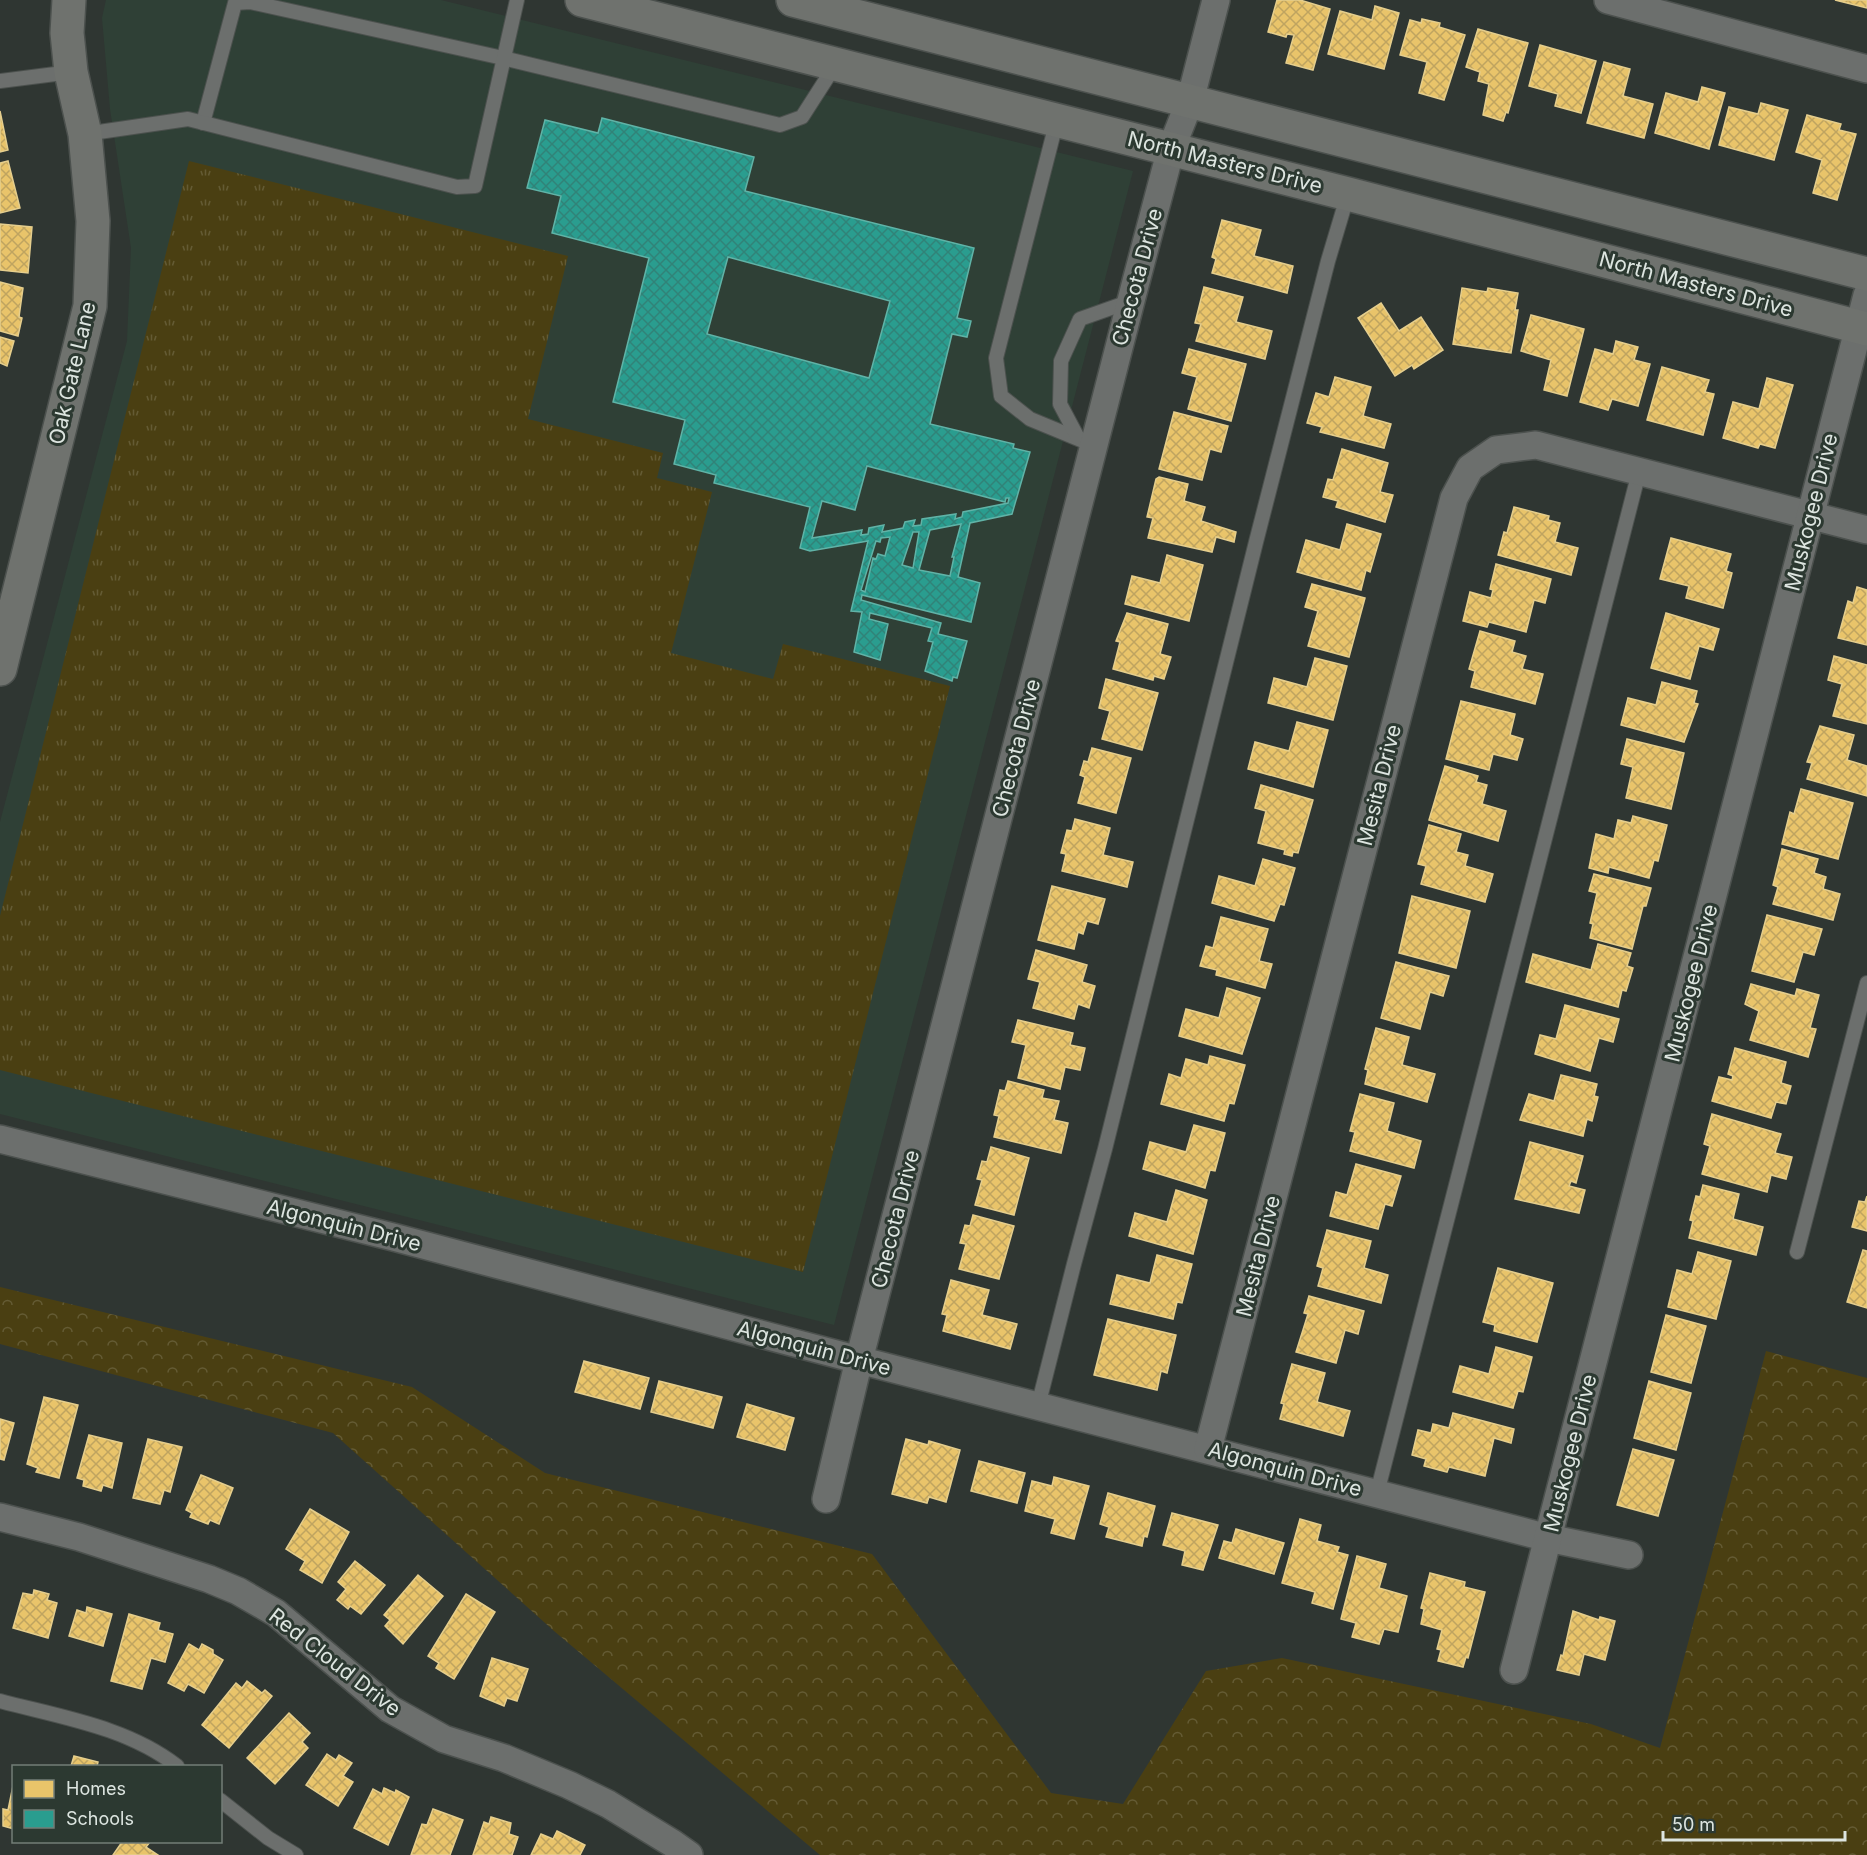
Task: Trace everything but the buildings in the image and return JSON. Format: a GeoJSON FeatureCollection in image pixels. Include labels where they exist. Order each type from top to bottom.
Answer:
{"type":"FeatureCollection","features":[{"type":"Feature","properties":{"kind":"main road","name":"Oak Gate Lane"},"geometry":{"type":"LineString","coordinates":[[0,669],[90,306],[93,221],[85,134],[71,72],[67,33],[69,0]]}},
{"type":"Feature","properties":{"kind":"main road","name":"North Masters Drive"},"geometry":{"type":"LineString","coordinates":[[582,0],[1171,148],[1863,328]]}},
{"type":"Feature","properties":{"kind":"main road"},"geometry":{"type":"LineString","coordinates":[[793,0],[1867,274]]}},
{"type":"Feature","properties":{"kind":"street","name":"Checota Drive"},"geometry":{"type":"LineString","coordinates":[[826,1499],[1086,441],[1131,301],[1171,148],[1190,101],[1216,0]]}},
{"type":"Feature","properties":{"kind":"street"},"geometry":{"type":"LineString","coordinates":[[1608,0],[1867,69]]}},
{"type":"Feature","properties":{"kind":"street","name":"Muskogee Drive"},"geometry":{"type":"LineString","coordinates":[[1514,1670],[1810,516],[1863,328],[1867,295]]}},
{"type":"Feature","properties":{"kind":"street","name":"Mesita Drive"},"geometry":{"type":"LineString","coordinates":[[1208,1449],[1454,498],[1470,468],[1496,450],[1536,445],[1867,530]]}},
{"type":"Feature","properties":{"kind":"street","name":"Algonquin Drive"},"geometry":{"type":"LineString","coordinates":[[0,1139],[393,1237],[1548,1538],[1629,1555]]}},
{"type":"Feature","properties":{"kind":"street","name":"Red Cloud Drive"},"geometry":{"type":"LineString","coordinates":[[0,1517],[79,1537],[209,1579],[238,1591],[276,1613],[390,1709],[444,1739],[504,1758],[608,1804],[689,1855]]}},
{"type":"Feature","properties":{"kind":"lane"},"geometry":{"type":"LineString","coordinates":[[85,134],[188,119],[457,187],[475,186],[517,0]]}},
{"type":"Feature","properties":{"kind":"lane"},"geometry":{"type":"LineString","coordinates":[[203,123],[235,3],[250,2],[503,58],[780,125],[802,117],[836,64]]}},
{"type":"Feature","properties":{"kind":"lane"},"geometry":{"type":"LineString","coordinates":[[0,81],[71,72]]}},
{"type":"Feature","properties":{"kind":"lane"},"geometry":{"type":"LineString","coordinates":[[1057,120],[996,358],[1001,396],[1030,419],[1086,441]]}},
{"type":"Feature","properties":{"kind":"lane"},"geometry":{"type":"LineString","coordinates":[[1038,1406],[1105,1149],[1256,542],[1328,261],[1348,194]]}},
{"type":"Feature","properties":{"kind":"lane"},"geometry":{"type":"LineString","coordinates":[[1086,441],[1060,404],[1061,361],[1080,319],[1131,301]]}},
{"type":"Feature","properties":{"kind":"lane"},"geometry":{"type":"LineString","coordinates":[[1377,1493],[1639,471]]}},
{"type":"Feature","properties":{"kind":"lane"},"geometry":{"type":"LineString","coordinates":[[1797,1252],[1867,983]]}},
{"type":"Feature","properties":{"kind":"lane"},"geometry":{"type":"LineString","coordinates":[[0,1701],[82,1722],[132,1739],[174,1765]]}},
{"type":"Feature","properties":{"kind":"lane"},"geometry":{"type":"LineString","coordinates":[[222,1802],[268,1838],[296,1855]]}},
{"type":"Feature","properties":{"kind":"shaded area"},"geometry":{"type":"Polygon","coordinates":[[[106,0],[441,0],[1133,171],[834,1325],[0,1114],[0,822],[127,341],[131,248],[110,109],[102,18],[106,0]]]}},
{"type":"Feature","properties":{"kind":"green space"},"geometry":{"type":"Polygon","coordinates":[[[189,161],[568,256],[528,419],[663,453],[657,478],[712,492],[671,653],[773,679],[783,644],[950,686],[803,1272],[0,1070],[0,916],[189,161]]]}},
{"type":"Feature","properties":{"kind":"green space"},"geometry":{"type":"Polygon","coordinates":[[[0,1287],[412,1387],[545,1473],[872,1554],[1051,1793],[1123,1804],[1206,1671],[1282,1658],[1591,1724],[1660,1748],[1766,1351],[1867,1378],[1867,1855],[820,1855],[554,1631],[333,1433],[0,1344],[0,1287]]]}}]}
